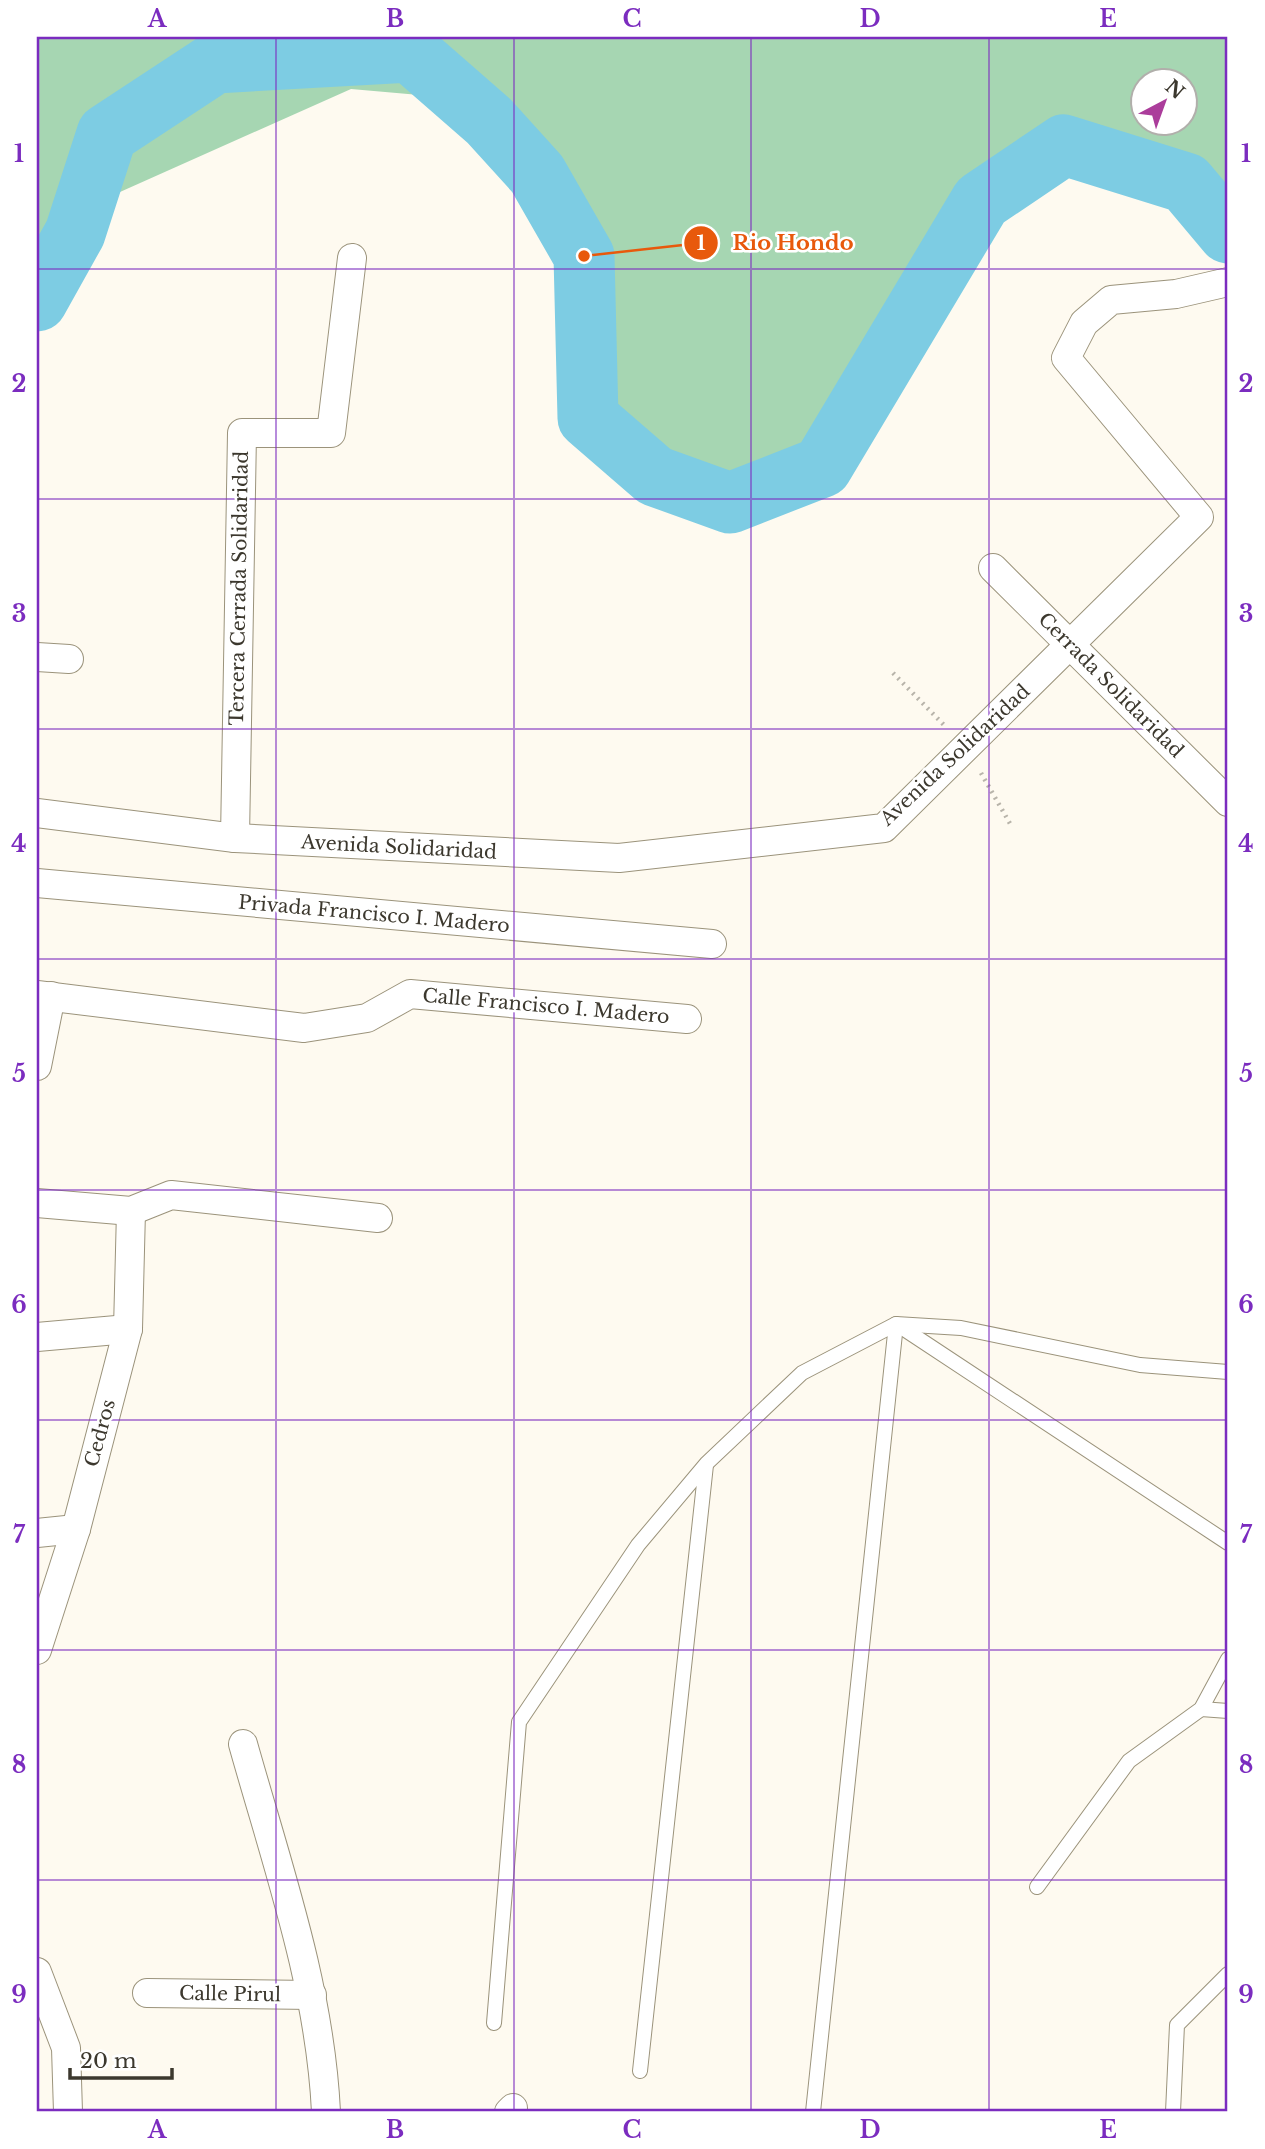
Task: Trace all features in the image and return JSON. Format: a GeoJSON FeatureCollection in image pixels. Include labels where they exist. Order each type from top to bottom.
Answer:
{"type":"FeatureCollection","features":[{"type":"Feature","properties":{"kind":"street","name":"Tercera Cerrada Solidaridad"},"geometry":{"type":"LineString","coordinates":[[234,838],[242,433],[331,433],[352,258]]}},
{"type":"Feature","properties":{"kind":"street","name":"Avenida Solidaridad"},"geometry":{"type":"LineString","coordinates":[[37,813],[234,838],[619,858],[884,828],[1199,517],[1066,358],[1084,323],[1111,300],[1176,294],[1228,282]]}},
{"type":"Feature","properties":{"kind":"street","name":"Cerrada Solidaridad"},"geometry":{"type":"LineString","coordinates":[[993,568],[1228,802]]}},
{"type":"Feature","properties":{"kind":"street"},"geometry":{"type":"LineString","coordinates":[[37,657],[69,659]]}},
{"type":"Feature","properties":{"kind":"street","name":"Privada Francisco I. Madero"},"geometry":{"type":"LineString","coordinates":[[37,883],[712,944]]}},
{"type":"Feature","properties":{"kind":"street","name":"Calle Francisco I. Madero"},"geometry":{"type":"LineString","coordinates":[[44,996],[304,1028],[367,1018],[410,994],[687,1018]]}},
{"type":"Feature","properties":{"kind":"street"},"geometry":{"type":"LineString","coordinates":[[37,1066],[44,996]]}},
{"type":"Feature","properties":{"kind":"street"},"geometry":{"type":"LineString","coordinates":[[37,1203],[131,1211],[171,1195],[378,1218]]}},
{"type":"Feature","properties":{"kind":"street","name":"Cedros"},"geometry":{"type":"LineString","coordinates":[[37,1650],[76,1528],[128,1329],[131,1211]]}},
{"type":"Feature","properties":{"kind":"street"},"geometry":{"type":"LineString","coordinates":[[37,1337],[128,1329]]}},
{"type":"Feature","properties":{"kind":"street"},"geometry":{"type":"LineString","coordinates":[[37,1533],[76,1528]]}},
{"type":"Feature","properties":{"kind":"street"},"geometry":{"type":"LineString","coordinates":[[243,1744],[312,1995],[324,2062],[326,2112]]}},
{"type":"Feature","properties":{"kind":"street"},"geometry":{"type":"LineString","coordinates":[[37,1972],[66,2048],[68,2112]]}},
{"type":"Feature","properties":{"kind":"street","name":"Calle Pirul"},"geometry":{"type":"LineString","coordinates":[[147,1993],[312,1995]]}},
{"type":"Feature","properties":{"kind":"lane"},"geometry":{"type":"LineString","coordinates":[[897,1324],[1228,1543]]}},
{"type":"Feature","properties":{"kind":"lane"},"geometry":{"type":"LineString","coordinates":[[813,2112],[897,1324]]}},
{"type":"Feature","properties":{"kind":"lane"},"geometry":{"type":"LineString","coordinates":[[494,2024],[519,1722],[638,1545],[706,1463],[802,1373],[897,1324],[961,1328],[1140,1365],[1228,1372]]}},
{"type":"Feature","properties":{"kind":"lane"},"geometry":{"type":"LineString","coordinates":[[640,2071],[706,1463]]}},
{"type":"Feature","properties":{"kind":"lane"},"geometry":{"type":"LineString","coordinates":[[1037,1887],[1129,1761],[1201,1709],[1228,1659]]}},
{"type":"Feature","properties":{"kind":"lane"},"geometry":{"type":"LineString","coordinates":[[1201,1709],[1228,1711]]}},
{"type":"Feature","properties":{"kind":"lane"},"geometry":{"type":"LineString","coordinates":[[1173,2112],[1177,2025],[1228,1974]]}},
{"type":"Feature","properties":{"kind":"green space"},"geometry":{"type":"Polygon","coordinates":[[[37,37],[1228,37],[1228,202],[1198,166],[1062,124],[967,188],[809,452],[731,483],[665,459],[607,408],[603,249],[553,162],[499,102],[351,89],[64,217],[37,249],[37,37]]]}},
{"type":"Feature","properties":{"kind":"waterway"},"geometry":{"type":"LineString","coordinates":[[37,301],[75,233],[107,134],[215,63],[410,52],[489,121],[537,174],[584,256],[588,418],[655,476],[730,503],[822,467],[981,201],[1064,145],[1186,183],[1228,233]]}},
{"type":"Feature","properties":{"kind":"place","name":"Rio Hondo"},"geometry":{"type":"Point","coordinates":[584,256]}}]}
